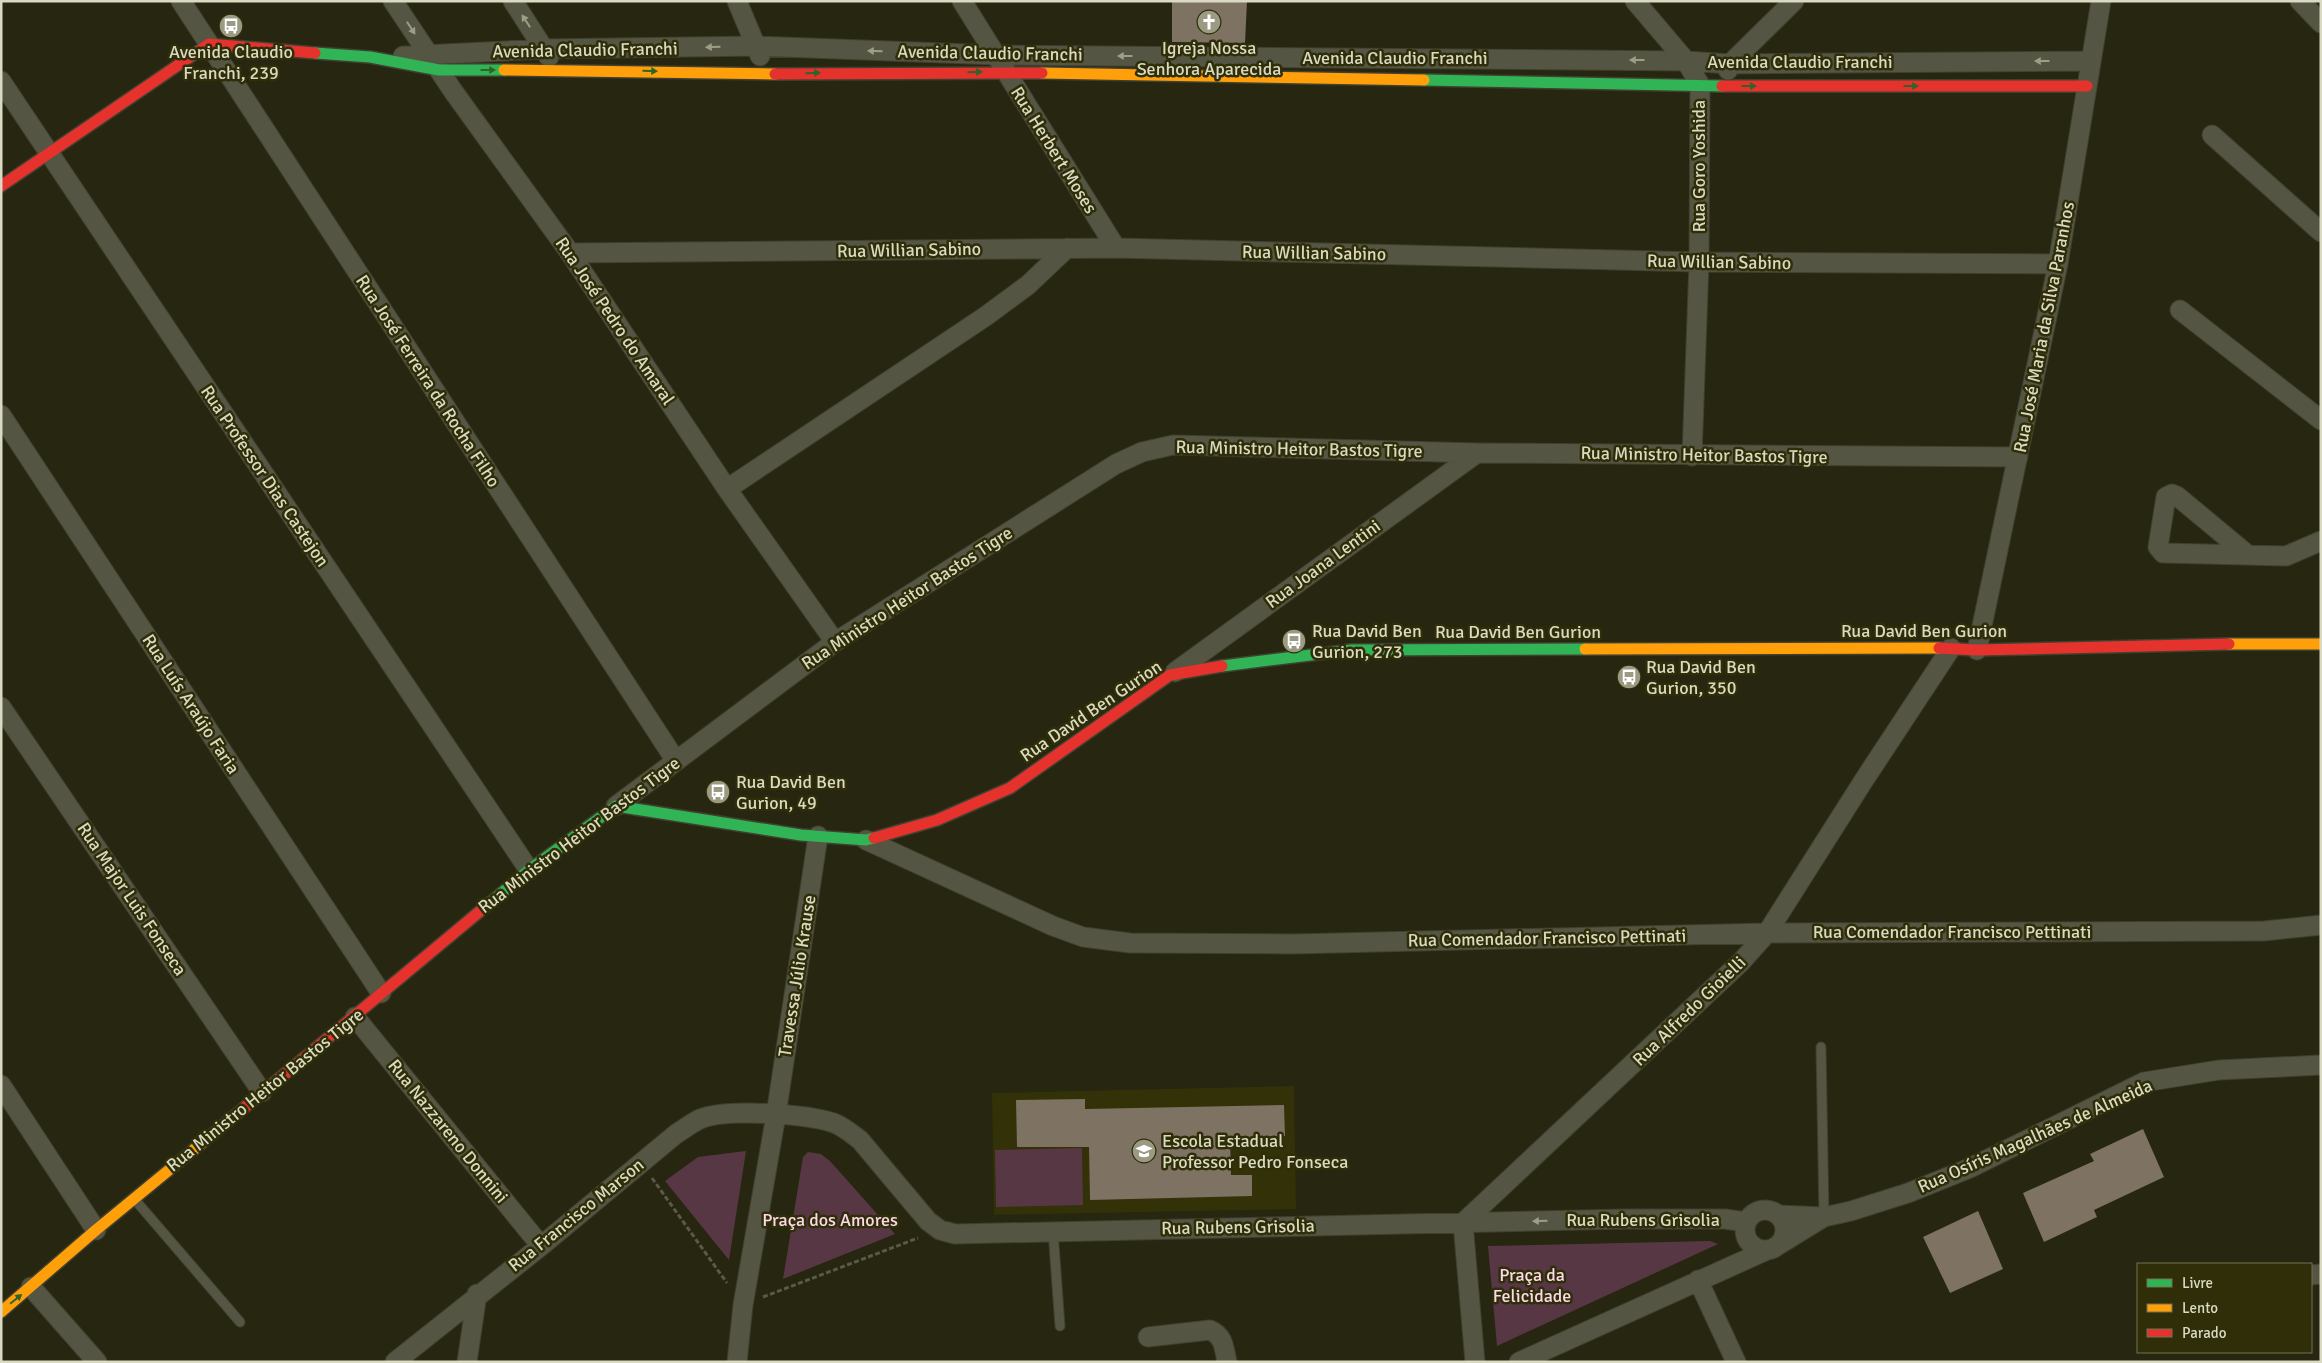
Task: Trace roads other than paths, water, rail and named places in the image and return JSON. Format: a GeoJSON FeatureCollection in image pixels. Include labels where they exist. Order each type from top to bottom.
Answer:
{"type":"FeatureCollection","features":[{"type":"Feature","properties":{"kind":"street","name":"Rua José Ferreira da Rocha Filho"},"geometry":{"type":"LineString","coordinates":[[180,1],[676,761]]}},
{"type":"Feature","properties":{"kind":"street","name":"Rua José Pedro do Amaral"},"geometry":{"type":"LineString","coordinates":[[393,1],[434,62],[570,253],[727,489],[835,642]]}},
{"type":"Feature","properties":{"kind":"street"},"geometry":{"type":"LineString","coordinates":[[513,1],[543,49],[559,70]]}},
{"type":"Feature","properties":{"kind":"street"},"geometry":{"type":"LineString","coordinates":[[737,1],[758,46],[766,74]]}},
{"type":"Feature","properties":{"kind":"street","name":"Rua Herbert Moses"},"geometry":{"type":"LineString","coordinates":[[962,1],[1116,248]]}},
{"type":"Feature","properties":{"kind":"street","name":"Rua Goro Yoshida"},"geometry":{"type":"LineString","coordinates":[[1636,1],[1686,61],[1700,84],[1699,262],[1692,456]]}},
{"type":"Feature","properties":{"kind":"street"},"geometry":{"type":"LineString","coordinates":[[1726,86],[1730,64],[1794,1]]}},
{"type":"Feature","properties":{"kind":"street","name":"Rua José Maria da Silva Paranhos"},"geometry":{"type":"LineString","coordinates":[[1977,650],[2058,264],[2101,1]]}},
{"type":"Feature","properties":{"kind":"street"},"geometry":{"type":"LineString","coordinates":[[2300,1],[2321,23]]}},
{"type":"Feature","properties":{"kind":"street","name":"Avenida Claudio Franchi"},"geometry":{"type":"LineString","coordinates":[[209,44],[559,70],[766,74],[1001,63],[1686,61],[1730,64],[2091,61]]}},
{"type":"Feature","properties":{"kind":"street"},"geometry":{"type":"LineString","coordinates":[[1,186],[209,44]]}},
{"type":"Feature","properties":{"kind":"street","name":"Avenida Claudio Franchi"},"geometry":{"type":"LineString","coordinates":[[434,62],[543,49],[758,46],[1001,63],[1726,86],[2087,86]]}},
{"type":"Feature","properties":{"kind":"street","name":"Rua Professor Dias Castejon"},"geometry":{"type":"LineString","coordinates":[[1,81],[529,870]]}},
{"type":"Feature","properties":{"kind":"street"},"geometry":{"type":"LineString","coordinates":[[2212,134],[2321,232]]}},
{"type":"Feature","properties":{"kind":"street"},"geometry":{"type":"LineString","coordinates":[[727,489],[986,316],[1028,285],[1067,248]]}},
{"type":"Feature","properties":{"kind":"street","name":"Rua Willian Sabino"},"geometry":{"type":"LineString","coordinates":[[570,253],[1116,248],[1699,262],[2058,264]]}},
{"type":"Feature","properties":{"kind":"street"},"geometry":{"type":"LineString","coordinates":[[2180,310],[2321,420]]}},
{"type":"Feature","properties":{"kind":"street","name":"Rua Luís Araújo Faria"},"geometry":{"type":"LineString","coordinates":[[1,415],[381,993]]}},
{"type":"Feature","properties":{"kind":"street","name":"Rua Ministro Heitor Bastos Tigre"},"geometry":{"type":"LineString","coordinates":[[1,1312],[134,1198],[355,1017],[381,993],[529,870],[835,642],[1116,464],[1142,452],[1173,444],[1477,453],[2018,458]]}},
{"type":"Feature","properties":{"kind":"street","name":"Rua Joana Lentini"},"geometry":{"type":"LineString","coordinates":[[1170,675],[1477,453]]}},
{"type":"Feature","properties":{"kind":"street"},"geometry":{"type":"LineString","coordinates":[[2248,556],[2177,496],[2172,494],[2166,498],[2158,547],[2163,554],[2248,556],[2286,556],[2321,541]]}},
{"type":"Feature","properties":{"kind":"street","name":"Rua David Ben Gurion"},"geometry":{"type":"LineString","coordinates":[[616,806],[818,836],[866,840],[937,820],[1010,788],[1170,675],[1252,661],[1352,650],[1951,648],[1977,650],[2192,644],[2321,644]]}},
{"type":"Feature","properties":{"kind":"street","name":"Rua Alfredo Gioielli"},"geometry":{"type":"LineString","coordinates":[[1463,1223],[1741,962],[1767,933],[1951,648]]}},
{"type":"Feature","properties":{"kind":"street","name":"Rua Major Luis Fonseca"},"geometry":{"type":"LineString","coordinates":[[1,707],[262,1092]]}},
{"type":"Feature","properties":{"kind":"street","name":"Travessa Júlio Krause"},"geometry":{"type":"LineString","coordinates":[[737,1362],[743,1305],[776,1115],[818,836]]}},
{"type":"Feature","properties":{"kind":"street","name":"Rua Comendador Francisco Pettinati"},"geometry":{"type":"LineString","coordinates":[[866,840],[1053,926],[1083,937],[1102,941],[1130,943],[1293,944],[1767,933],[2249,932],[2321,925]]}},
{"type":"Feature","properties":{"kind":"street","name":"Rua Nazzareno Donnini"},"geometry":{"type":"LineString","coordinates":[[355,1017],[541,1246]]}},
{"type":"Feature","properties":{"kind":"street","name":"Rua Osíris Magalhães de Almeida"},"geometry":{"type":"LineString","coordinates":[[1518,1362],[1541,1357],[1824,1217],[1851,1211],[1908,1193],[1970,1168],[2144,1082],[2218,1070],[2321,1065]]}},
{"type":"Feature","properties":{"kind":"street"},"geometry":{"type":"LineString","coordinates":[[1,1085],[96,1230]]}},
{"type":"Feature","properties":{"kind":"street","name":"Rua Francisco Marson"},"geometry":{"type":"LineString","coordinates":[[395,1362],[477,1294],[541,1246],[676,1134],[700,1119],[727,1114],[776,1115]]}},
{"type":"Feature","properties":{"kind":"street","name":"Rua Rubens Grisolia"},"geometry":{"type":"LineString","coordinates":[[776,1115],[835,1124],[848,1131],[860,1140],[928,1221],[940,1230],[955,1234],[1625,1219],[1725,1218],[1746,1222]]}},
{"type":"Feature","properties":{"kind":"street"},"geometry":{"type":"LineString","coordinates":[[1756,1211],[1772,1211],[1778,1215],[1783,1221],[1785,1229],[1765,1246],[1745,1238],[1746,1222],[1756,1211]]}},
{"type":"Feature","properties":{"kind":"street","name":"Rua Osíris Magalhães de Almeida"},"geometry":{"type":"LineString","coordinates":[[1778,1215],[1824,1217]]}},
{"type":"Feature","properties":{"kind":"street"},"geometry":{"type":"LineString","coordinates":[[1463,1223],[1475,1362]]}},
{"type":"Feature","properties":{"kind":"street"},"geometry":{"type":"LineString","coordinates":[[1698,1280],[1736,1362]]}},
{"type":"Feature","properties":{"kind":"street"},"geometry":{"type":"LineString","coordinates":[[31,1287],[97,1362]]}},
{"type":"Feature","properties":{"kind":"street"},"geometry":{"type":"LineString","coordinates":[[467,1362],[477,1294]]}},
{"type":"Feature","properties":{"kind":"street"},"geometry":{"type":"LineString","coordinates":[[1148,1337],[1210,1330],[1218,1334],[1222,1340],[1227,1362]]}},
{"type":"Feature","properties":{"kind":"lane"},"geometry":{"type":"LineString","coordinates":[[1821,1047],[1824,1217]]}},
{"type":"Feature","properties":{"kind":"lane"},"geometry":{"type":"LineString","coordinates":[[134,1198],[240,1322]]}},
{"type":"Feature","properties":{"kind":"lane"},"geometry":{"type":"LineString","coordinates":[[1053,1231],[1060,1326]]}},
{"type":"Feature","properties":{"kind":"place","name":"Igreja Nossa Senhora Aparecida"},"geometry":{"type":"Point","coordinates":[1209,22]}},
{"type":"Feature","properties":{"kind":"place","name":"Avenida Claudio Franchi, 239"},"geometry":{"type":"Point","coordinates":[231,26]}},
{"type":"Feature","properties":{"kind":"place","name":"Rua David Ben Gurion, 273"},"geometry":{"type":"Point","coordinates":[1294,641]}},
{"type":"Feature","properties":{"kind":"place","name":"Rua David Ben Gurion, 350"},"geometry":{"type":"Point","coordinates":[1629,677]}},
{"type":"Feature","properties":{"kind":"place","name":"Rua David Ben Gurion, 49"},"geometry":{"type":"Point","coordinates":[718,792]}},
{"type":"Feature","properties":{"kind":"place","name":"Escola Estadual Professor Pedro Fonseca"},"geometry":{"type":"Point","coordinates":[1144,1151]}},
{"type":"Feature","properties":{"kind":"park label","name":"Praça dos Amores"},"geometry":{"type":"Point","coordinates":[830,1220]}},
{"type":"Feature","properties":{"kind":"park label","name":"Praça da Felicidade"},"geometry":{"type":"Point","coordinates":[1532,1285]}}]}
